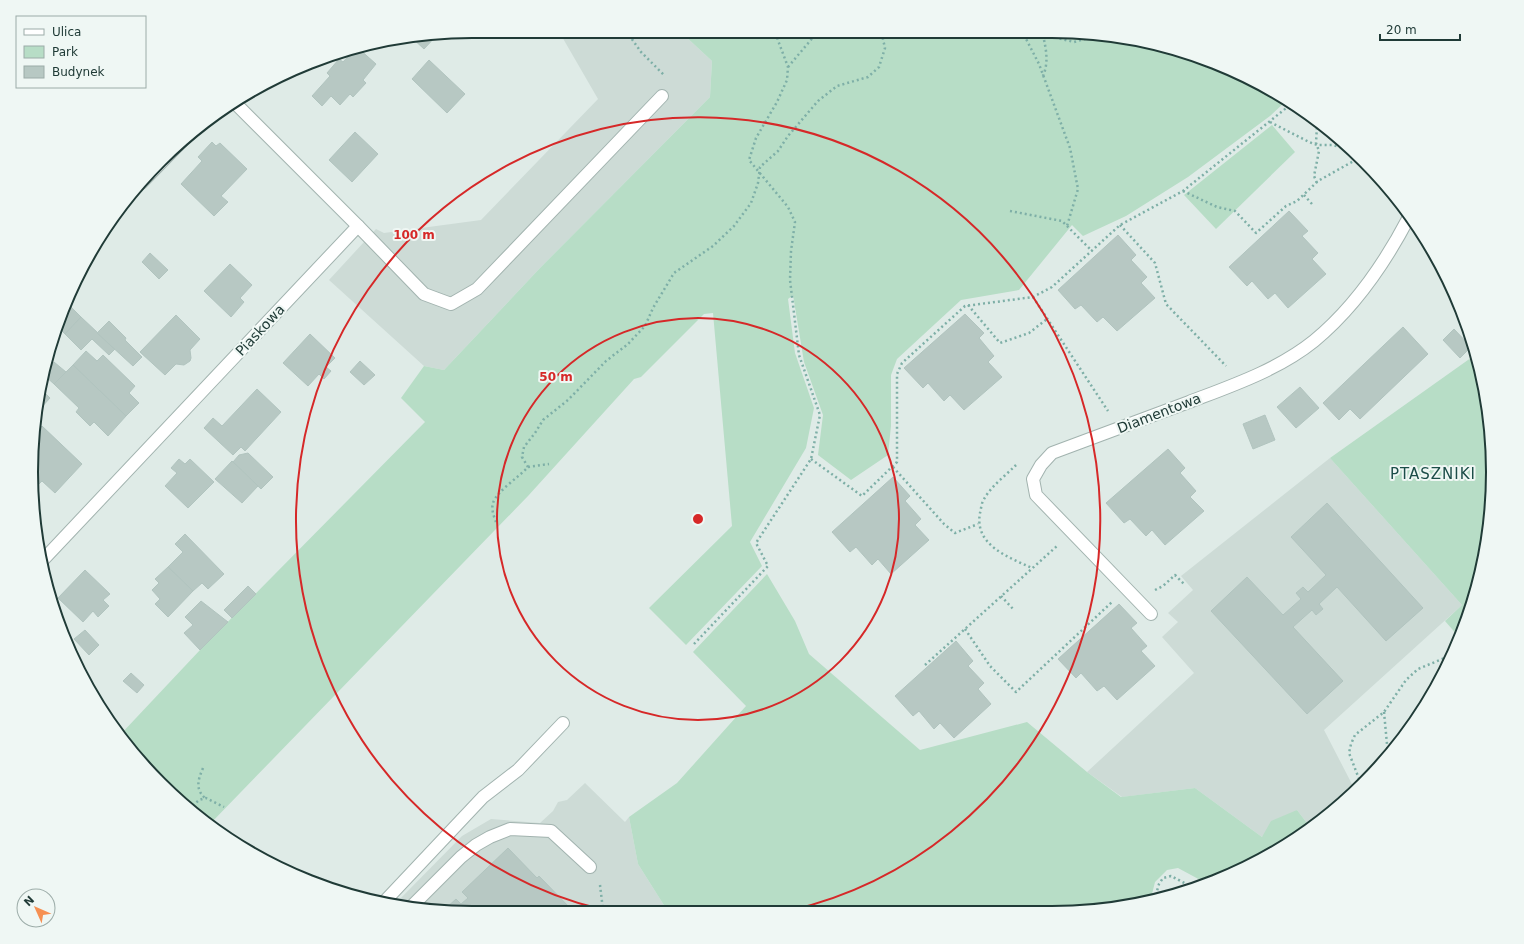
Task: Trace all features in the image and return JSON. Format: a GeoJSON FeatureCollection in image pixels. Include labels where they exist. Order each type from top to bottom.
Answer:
{"type":"FeatureCollection","features":[{"type":"Feature","properties":{"kind":"street"},"geometry":{"type":"LineString","coordinates":[[238,106],[424,294],[451,304],[478,289],[662,96]]}},
{"type":"Feature","properties":{"kind":"street","name":"Diamentowa"},"geometry":{"type":"LineString","coordinates":[[1151,614],[1036,495],[1033,479],[1041,465],[1052,453],[1225,388],[1278,364],[1313,342],[1344,314],[1371,281],[1406,222]]}},
{"type":"Feature","properties":{"kind":"street","name":"Piaskowa"},"geometry":{"type":"LineString","coordinates":[[46,557],[358,226]]}},
{"type":"Feature","properties":{"kind":"street"},"geometry":{"type":"LineString","coordinates":[[388,898],[483,797],[518,770],[563,723]]}},
{"type":"Feature","properties":{"kind":"street"},"geometry":{"type":"LineString","coordinates":[[416,902],[476,845],[510,830],[551,831],[590,867]]}},
{"type":"Feature","properties":{"kind":"path"},"geometry":{"type":"LineString","coordinates":[[631,38],[641,52],[665,76],[662,96]]}},
{"type":"Feature","properties":{"kind":"path"},"geometry":{"type":"LineString","coordinates":[[694,644],[768,566],[756,542],[811,459],[820,415],[798,347],[790,280],[791,251],[795,222],[788,207],[758,173],[749,160],[756,138],[778,102],[787,80],[788,67],[777,38]]}},
{"type":"Feature","properties":{"kind":"path"},"geometry":{"type":"LineString","coordinates":[[788,67],[812,38]]}},
{"type":"Feature","properties":{"kind":"path"},"geometry":{"type":"LineString","coordinates":[[528,467],[522,457],[524,447],[543,420],[568,400],[606,361],[628,344],[645,326],[653,308],[674,273],[713,246],[734,226],[751,203],[758,183],[760,166],[778,151],[788,136],[818,101],[837,86],[868,77],[879,68],[885,48],[883,38]]}},
{"type":"Feature","properties":{"kind":"path"},"geometry":{"type":"LineString","coordinates":[[1026,38],[1039,64],[1070,148],[1078,189],[1067,226]]}},
{"type":"Feature","properties":{"kind":"path"},"geometry":{"type":"LineString","coordinates":[[1043,76],[1047,66],[1047,51],[1045,38]]}},
{"type":"Feature","properties":{"kind":"path"},"geometry":{"type":"LineString","coordinates":[[1058,38],[1074,42],[1084,39]]}},
{"type":"Feature","properties":{"kind":"path"},"geometry":{"type":"LineString","coordinates":[[811,459],[862,496],[897,462],[897,374],[902,363],[968,305],[1033,297],[1052,287],[1120,225],[1182,191],[1287,107]]}},
{"type":"Feature","properties":{"kind":"path"},"geometry":{"type":"LineString","coordinates":[[1270,122],[1305,141],[1317,145],[1333,145],[1339,147]]}},
{"type":"Feature","properties":{"kind":"path"},"geometry":{"type":"LineString","coordinates":[[1317,129],[1317,145],[1319,151],[1314,176],[1317,183]]}},
{"type":"Feature","properties":{"kind":"path"},"geometry":{"type":"LineString","coordinates":[[1182,191],[1217,207],[1235,211],[1256,233],[1286,206],[1297,201],[1317,183],[1354,161]]}},
{"type":"Feature","properties":{"kind":"path"},"geometry":{"type":"LineString","coordinates":[[1304,195],[1312,204]]}},
{"type":"Feature","properties":{"kind":"path"},"geometry":{"type":"LineString","coordinates":[[1010,211],[1062,221],[1092,251]]}},
{"type":"Feature","properties":{"kind":"path"},"geometry":{"type":"LineString","coordinates":[[1120,225],[1155,263],[1166,304],[1229,370]]}},
{"type":"Feature","properties":{"kind":"path"},"geometry":{"type":"LineString","coordinates":[[1033,297],[1109,412],[1102,416]]}},
{"type":"Feature","properties":{"kind":"path"},"geometry":{"type":"LineString","coordinates":[[968,305],[1000,343],[1029,333],[1048,319]]}},
{"type":"Feature","properties":{"kind":"path"},"geometry":{"type":"LineString","coordinates":[[496,522],[493,515],[493,504],[502,490],[528,467],[549,464]]}},
{"type":"Feature","properties":{"kind":"path"},"geometry":{"type":"LineString","coordinates":[[1018,464],[995,486],[983,502],[978,524],[985,539],[996,550],[1032,568]]}},
{"type":"Feature","properties":{"kind":"path"},"geometry":{"type":"LineString","coordinates":[[892,468],[944,524],[955,533],[978,524]]}},
{"type":"Feature","properties":{"kind":"path"},"geometry":{"type":"LineString","coordinates":[[925,665],[1072,532]]}},
{"type":"Feature","properties":{"kind":"path"},"geometry":{"type":"LineString","coordinates":[[1150,592],[1163,586],[1175,575],[1184,585]]}},
{"type":"Feature","properties":{"kind":"path"},"geometry":{"type":"LineString","coordinates":[[1001,596],[1014,610]]}},
{"type":"Feature","properties":{"kind":"path"},"geometry":{"type":"LineString","coordinates":[[965,629],[990,666],[1016,692],[1115,600]]}},
{"type":"Feature","properties":{"kind":"path"},"geometry":{"type":"LineString","coordinates":[[1359,779],[1349,753],[1355,735],[1384,712],[1406,680],[1418,669],[1443,659]]}},
{"type":"Feature","properties":{"kind":"path"},"geometry":{"type":"LineString","coordinates":[[1384,712],[1387,747]]}},
{"type":"Feature","properties":{"kind":"path"},"geometry":{"type":"LineString","coordinates":[[203,768],[197,786],[199,792],[206,798],[224,807]]}},
{"type":"Feature","properties":{"kind":"path"},"geometry":{"type":"LineString","coordinates":[[194,805],[199,800],[206,798]]}},
{"type":"Feature","properties":{"kind":"path"},"geometry":{"type":"LineString","coordinates":[[590,867],[598,877],[602,892],[603,906]]}},
{"type":"Feature","properties":{"kind":"path"},"geometry":{"type":"LineString","coordinates":[[1158,892],[1157,891],[1158,884],[1163,878],[1171,876],[1187,884]]}},
{"type":"Feature","properties":{"kind":"shaded area"},"geometry":{"type":"Polygon","coordinates":[[[563,38],[687,38],[712,61],[710,97],[540,268],[444,370],[424,366],[329,280],[376,229],[384,233],[481,220],[598,99],[563,38]]]}},
{"type":"Feature","properties":{"kind":"shaded area"},"geometry":{"type":"Polygon","coordinates":[[[1330,458],[1462,605],[1324,730],[1352,785],[1307,823],[1297,810],[1262,837],[1195,788],[1122,797],[1087,772],[1194,673],[1162,637],[1178,622],[1168,613],[1193,590],[1181,576],[1330,458]]]}},
{"type":"Feature","properties":{"kind":"shaded area"},"geometry":{"type":"Polygon","coordinates":[[[585,783],[625,822],[629,817],[638,864],[664,906],[472,906],[444,905],[399,900],[462,836],[491,819],[540,823],[553,811],[558,802],[567,800],[585,783]]]}},
{"type":"Feature","properties":{"kind":"green space"},"geometry":{"type":"Polygon","coordinates":[[[687,38],[1080,39],[1137,46],[1192,61],[1244,83],[1282,104],[1270,116],[1188,177],[1126,216],[1083,236],[1072,225],[1019,290],[961,300],[897,359],[891,375],[891,426],[888,455],[851,480],[818,455],[823,415],[804,362],[793,295],[788,299],[795,353],[814,408],[806,448],[750,542],[762,566],[686,645],[649,608],[732,526],[713,313],[704,314],[641,377],[634,379],[528,496],[214,820],[165,779],[124,731],[200,650],[425,422],[401,398],[424,366],[444,370],[540,268],[710,97],[712,61],[687,38]]]}},
{"type":"Feature","properties":{"kind":"green space"},"geometry":{"type":"Polygon","coordinates":[[[1272,125],[1295,152],[1216,229],[1184,195],[1272,125]]]}},
{"type":"Feature","properties":{"kind":"green space"},"geometry":{"type":"Polygon","coordinates":[[[1470,358],[1478,387],[1485,444],[1485,500],[1478,557],[1463,612],[1455,633],[1445,621],[1462,605],[1330,458],[1470,358]]]}},
{"type":"Feature","properties":{"kind":"green space"},"geometry":{"type":"Polygon","coordinates":[[[767,574],[795,621],[809,654],[920,750],[1027,722],[1087,772],[1121,797],[1195,788],[1262,837],[1271,821],[1297,810],[1307,823],[1269,848],[1218,873],[1200,880],[1178,868],[1167,870],[1155,882],[1152,894],[1109,902],[1052,906],[664,906],[638,864],[629,817],[677,783],[746,706],[693,652],[767,574]]]}},
{"type":"Feature","properties":{"kind":"building"},"geometry":{"type":"Polygon","coordinates":[[[432,40],[424,49],[416,42],[432,40]]]}},
{"type":"Feature","properties":{"kind":"building"},"geometry":{"type":"Polygon","coordinates":[[[363,52],[376,64],[363,80],[366,83],[353,97],[350,94],[340,105],[331,96],[322,106],[312,96],[330,76],[327,73],[339,59],[343,62],[348,56],[363,52]]]}},
{"type":"Feature","properties":{"kind":"building"},"geometry":{"type":"Polygon","coordinates":[[[429,60],[465,94],[447,113],[412,79],[429,60]]]}},
{"type":"Feature","properties":{"kind":"building"},"geometry":{"type":"Polygon","coordinates":[[[355,132],[378,154],[352,182],[329,160],[355,132]]]}},
{"type":"Feature","properties":{"kind":"building"},"geometry":{"type":"Polygon","coordinates":[[[212,142],[216,146],[220,143],[247,169],[221,196],[228,202],[214,216],[181,184],[202,161],[198,157],[212,142]]]}},
{"type":"Feature","properties":{"kind":"building"},"geometry":{"type":"Polygon","coordinates":[[[1289,211],[1308,231],[1302,236],[1318,253],[1312,259],[1326,274],[1288,308],[1275,293],[1268,299],[1252,281],[1247,286],[1229,267],[1289,211]]]}},
{"type":"Feature","properties":{"kind":"building"},"geometry":{"type":"Polygon","coordinates":[[[1118,235],[1136,255],[1131,260],[1147,277],[1141,283],[1155,298],[1117,331],[1103,317],[1097,322],[1081,305],[1075,309],[1058,290],[1118,235]]]}},
{"type":"Feature","properties":{"kind":"building"},"geometry":{"type":"Polygon","coordinates":[[[150,253],[168,270],[159,279],[142,262],[150,253]]]}},
{"type":"Feature","properties":{"kind":"building"},"geometry":{"type":"Polygon","coordinates":[[[230,264],[252,285],[240,298],[244,302],[231,317],[204,291],[230,264]]]}},
{"type":"Feature","properties":{"kind":"building"},"geometry":{"type":"Polygon","coordinates":[[[71,307],[81,317],[65,334],[62,331],[71,307]]]}},
{"type":"Feature","properties":{"kind":"building"},"geometry":{"type":"Polygon","coordinates":[[[965,314],[984,333],[979,338],[994,356],[988,362],[1002,377],[964,410],[950,395],[944,401],[928,383],[923,388],[904,368],[965,314]]]}},
{"type":"Feature","properties":{"kind":"building"},"geometry":{"type":"Polygon","coordinates":[[[176,315],[200,339],[190,350],[190,361],[184,365],[176,364],[165,375],[140,352],[176,315]]]}},
{"type":"Feature","properties":{"kind":"building"},"geometry":{"type":"Polygon","coordinates":[[[81,317],[115,349],[109,355],[92,339],[81,350],[65,334],[81,317]]]}},
{"type":"Feature","properties":{"kind":"building"},"geometry":{"type":"Polygon","coordinates":[[[109,321],[142,357],[133,366],[97,333],[109,321]]]}},
{"type":"Feature","properties":{"kind":"building"},"geometry":{"type":"Polygon","coordinates":[[[1403,327],[1428,354],[1360,419],[1350,409],[1339,420],[1323,403],[1403,327]]]}},
{"type":"Feature","properties":{"kind":"building"},"geometry":{"type":"Polygon","coordinates":[[[1454,329],[1466,341],[1468,350],[1460,358],[1443,340],[1454,329]]]}},
{"type":"Feature","properties":{"kind":"building"},"geometry":{"type":"Polygon","coordinates":[[[310,334],[335,358],[326,367],[331,371],[324,379],[319,374],[308,386],[283,363],[310,334]]]}},
{"type":"Feature","properties":{"kind":"building"},"geometry":{"type":"Polygon","coordinates":[[[86,351],[97,361],[103,355],[135,386],[129,393],[139,403],[126,416],[73,365],[86,351]]]}},
{"type":"Feature","properties":{"kind":"building"},"geometry":{"type":"Polygon","coordinates":[[[360,361],[375,375],[364,385],[350,372],[360,361]]]}},
{"type":"Feature","properties":{"kind":"building"},"geometry":{"type":"Polygon","coordinates":[[[54,362],[66,372],[54,384],[48,379],[54,362]]]}},
{"type":"Feature","properties":{"kind":"building"},"geometry":{"type":"Polygon","coordinates":[[[73,365],[126,416],[108,436],[94,422],[90,426],[76,412],[79,408],[54,384],[73,365]]]}},
{"type":"Feature","properties":{"kind":"building"},"geometry":{"type":"Polygon","coordinates":[[[1300,387],[1319,408],[1296,428],[1277,407],[1300,387]]]}},
{"type":"Feature","properties":{"kind":"building"},"geometry":{"type":"Polygon","coordinates":[[[257,389],[281,412],[245,451],[241,447],[233,455],[204,428],[213,418],[222,426],[257,389]]]}},
{"type":"Feature","properties":{"kind":"building"},"geometry":{"type":"Polygon","coordinates":[[[45,393],[50,398],[43,405],[45,393]]]}},
{"type":"Feature","properties":{"kind":"building"},"geometry":{"type":"Polygon","coordinates":[[[1265,415],[1275,440],[1253,449],[1243,424],[1265,415]]]}},
{"type":"Feature","properties":{"kind":"building"},"geometry":{"type":"Polygon","coordinates":[[[42,426],[82,464],[55,493],[42,481],[38,485],[42,426]]]}},
{"type":"Feature","properties":{"kind":"building"},"geometry":{"type":"Polygon","coordinates":[[[1168,449],[1185,468],[1180,473],[1196,491],[1190,497],[1204,511],[1165,545],[1152,530],[1146,536],[1130,519],[1124,523],[1106,503],[1168,449]]]}},
{"type":"Feature","properties":{"kind":"building"},"geometry":{"type":"Polygon","coordinates":[[[248,453],[273,477],[261,489],[233,462],[239,455],[248,453]]]}},
{"type":"Feature","properties":{"kind":"building"},"geometry":{"type":"Polygon","coordinates":[[[179,459],[185,464],[190,459],[214,482],[188,508],[165,486],[177,473],[171,468],[179,459]]]}},
{"type":"Feature","properties":{"kind":"building"},"geometry":{"type":"Polygon","coordinates":[[[232,461],[258,486],[242,503],[215,479],[232,461]]]}},
{"type":"Feature","properties":{"kind":"building"},"geometry":{"type":"Polygon","coordinates":[[[893,477],[910,496],[905,501],[921,519],[915,525],[929,540],[891,574],[878,559],[872,565],[856,547],[850,552],[832,532],[893,477]]]}},
{"type":"Feature","properties":{"kind":"building"},"geometry":{"type":"Polygon","coordinates":[[[1327,503],[1423,608],[1386,641],[1337,587],[1319,604],[1323,609],[1316,615],[1312,610],[1293,627],[1343,681],[1307,714],[1211,611],[1247,577],[1283,615],[1301,599],[1296,593],[1303,587],[1308,592],[1326,575],[1291,537],[1327,503]]]}},
{"type":"Feature","properties":{"kind":"building"},"geometry":{"type":"Polygon","coordinates":[[[185,534],[224,574],[208,589],[202,583],[193,591],[168,567],[183,552],[175,544],[185,534]]]}},
{"type":"Feature","properties":{"kind":"building"},"geometry":{"type":"Polygon","coordinates":[[[168,567],[193,591],[168,617],[155,604],[160,599],[152,590],[159,583],[155,579],[168,567]]]}},
{"type":"Feature","properties":{"kind":"building"},"geometry":{"type":"Polygon","coordinates":[[[85,570],[110,594],[103,600],[109,606],[98,617],[93,611],[83,622],[58,598],[85,570]]]}},
{"type":"Feature","properties":{"kind":"building"},"geometry":{"type":"Polygon","coordinates":[[[248,586],[256,594],[232,618],[224,610],[248,586]]]}},
{"type":"Feature","properties":{"kind":"building"},"geometry":{"type":"Polygon","coordinates":[[[201,601],[228,622],[200,650],[184,633],[193,625],[185,617],[201,601]]]}},
{"type":"Feature","properties":{"kind":"building"},"geometry":{"type":"Polygon","coordinates":[[[1119,604],[1137,623],[1131,628],[1147,646],[1141,651],[1155,666],[1117,700],[1104,686],[1097,691],[1081,673],[1076,678],[1058,659],[1119,604]]]}},
{"type":"Feature","properties":{"kind":"building"},"geometry":{"type":"Polygon","coordinates":[[[85,630],[99,645],[89,655],[74,639],[85,630]]]}},
{"type":"Feature","properties":{"kind":"building"},"geometry":{"type":"Polygon","coordinates":[[[956,641],[973,661],[968,666],[984,683],[978,689],[991,704],[954,738],[940,723],[934,729],[919,711],[913,716],[895,696],[956,641]]]}},
{"type":"Feature","properties":{"kind":"building"},"geometry":{"type":"Polygon","coordinates":[[[131,673],[144,685],[137,693],[123,681],[131,673]]]}},
{"type":"Feature","properties":{"kind":"building"},"geometry":{"type":"Polygon","coordinates":[[[508,848],[537,878],[539,876],[568,906],[449,905],[456,899],[461,904],[468,898],[462,892],[508,848]]]}},
{"type":"Feature","properties":{"kind":"district","name":"PTASZNIKI"},"geometry":{"type":"Point","coordinates":[1433,474]}}]}
